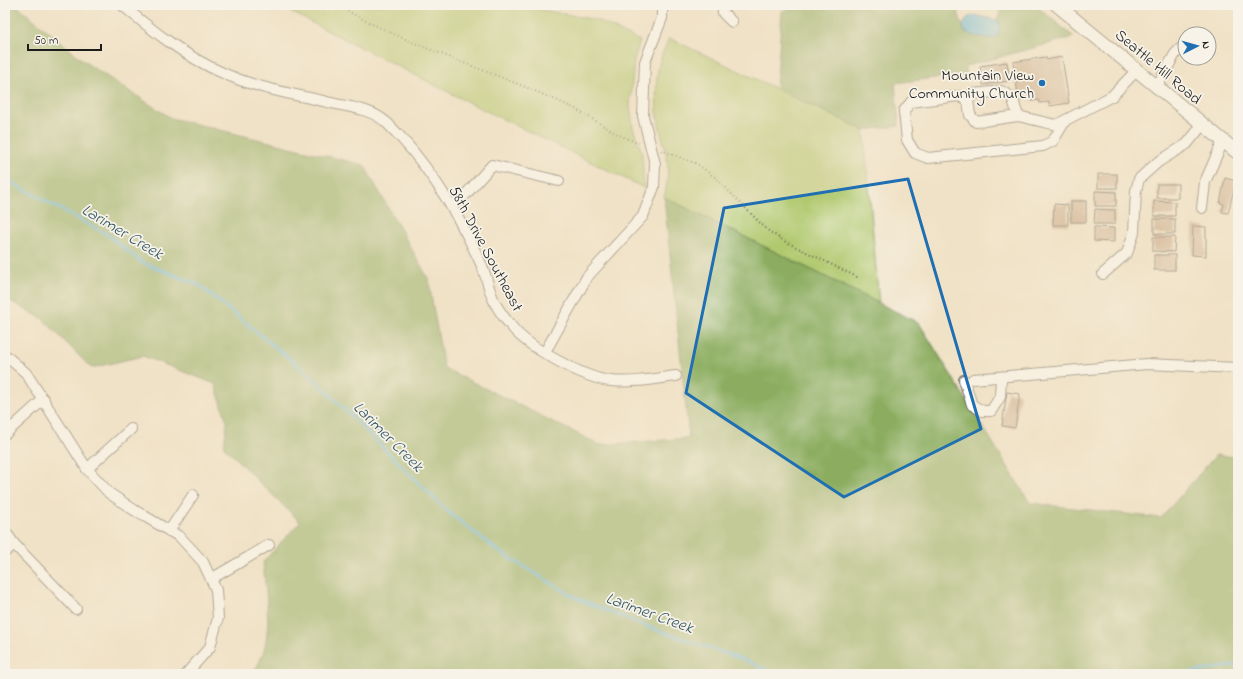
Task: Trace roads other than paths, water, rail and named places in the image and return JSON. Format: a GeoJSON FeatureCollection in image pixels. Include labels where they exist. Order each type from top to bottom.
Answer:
{"type":"FeatureCollection","features":[{"type":"Feature","properties":{"kind":"main road","name":"Seattle Hill Road"},"geometry":{"type":"LineString","coordinates":[[1057,5],[1238,153]]}},
{"type":"Feature","properties":{"kind":"street","name":"58th Drive Southeast"},"geometry":{"type":"LineString","coordinates":[[122,5],[184,52],[224,74],[273,89],[364,110],[385,121],[408,144],[451,206],[482,267],[496,304],[512,328],[529,344],[574,369],[610,381],[644,381],[676,376]]}},
{"type":"Feature","properties":{"kind":"street"},"geometry":{"type":"LineString","coordinates":[[545,352],[587,277],[643,216],[654,187],[655,164],[643,116],[645,62],[662,18],[662,5]]}},
{"type":"Feature","properties":{"kind":"street"},"geometry":{"type":"LineString","coordinates":[[722,5],[723,13],[732,22]]}},
{"type":"Feature","properties":{"kind":"street"},"geometry":{"type":"LineString","coordinates":[[1157,86],[1177,52]]}},
{"type":"Feature","properties":{"kind":"street"},"geometry":{"type":"LineString","coordinates":[[1018,116],[1012,97],[1001,91],[974,94],[968,101],[970,115],[976,122],[1018,116],[1056,125],[1112,96],[1138,70]]}},
{"type":"Feature","properties":{"kind":"street"},"geometry":{"type":"LineString","coordinates":[[968,101],[959,96],[911,102],[904,111],[904,123],[907,140],[915,153],[928,158],[1042,146],[1053,141],[1065,121]]}},
{"type":"Feature","properties":{"kind":"street"},"geometry":{"type":"LineString","coordinates":[[1104,274],[1127,253],[1134,233],[1136,191],[1139,179],[1158,162],[1187,144],[1203,124]]}},
{"type":"Feature","properties":{"kind":"street"},"geometry":{"type":"LineString","coordinates":[[1202,208],[1205,182],[1223,141]]}},
{"type":"Feature","properties":{"kind":"street"},"geometry":{"type":"LineString","coordinates":[[451,206],[467,193],[492,165],[559,181]]}},
{"type":"Feature","properties":{"kind":"street"},"geometry":{"type":"LineString","coordinates":[[5,355],[26,373],[87,469],[109,493],[134,510],[180,537],[203,562],[216,590],[218,618],[210,647],[186,674]]}},
{"type":"Feature","properties":{"kind":"street"},"geometry":{"type":"LineString","coordinates":[[1001,377],[1000,397],[991,411],[983,411],[972,405],[968,380],[1001,377],[1147,364],[1238,368]]}},
{"type":"Feature","properties":{"kind":"street"},"geometry":{"type":"LineString","coordinates":[[5,434],[44,400]]}},
{"type":"Feature","properties":{"kind":"street"},"geometry":{"type":"LineString","coordinates":[[87,469],[131,429]]}},
{"type":"Feature","properties":{"kind":"street"},"geometry":{"type":"LineString","coordinates":[[169,531],[193,495]]}},
{"type":"Feature","properties":{"kind":"street"},"geometry":{"type":"LineString","coordinates":[[5,531],[14,544],[76,609]]}},
{"type":"Feature","properties":{"kind":"street"},"geometry":{"type":"LineString","coordinates":[[5,552],[14,544]]}},
{"type":"Feature","properties":{"kind":"street"},"geometry":{"type":"LineString","coordinates":[[211,579],[269,545]]}},
{"type":"Feature","properties":{"kind":"water"},"geometry":{"type":"Polygon","coordinates":[[[973,15],[1000,22],[999,34],[993,39],[972,35],[964,31],[963,26],[967,18],[973,15]]]}},
{"type":"Feature","properties":{"kind":"waterway","name":"Larimer Creek"},"geometry":{"type":"LineString","coordinates":[[5,179],[108,235],[141,262],[199,285],[311,376],[447,511],[498,551],[576,598],[648,627],[742,659],[776,674]]}},
{"type":"Feature","properties":{"kind":"waterway","name":"Larimer Creek"},"geometry":{"type":"LineString","coordinates":[[1180,674],[1238,665]]}},
{"type":"Feature","properties":{"kind":"place","name":"Mountain View Community Church"},"geometry":{"type":"Point","coordinates":[1042,83]}}]}
